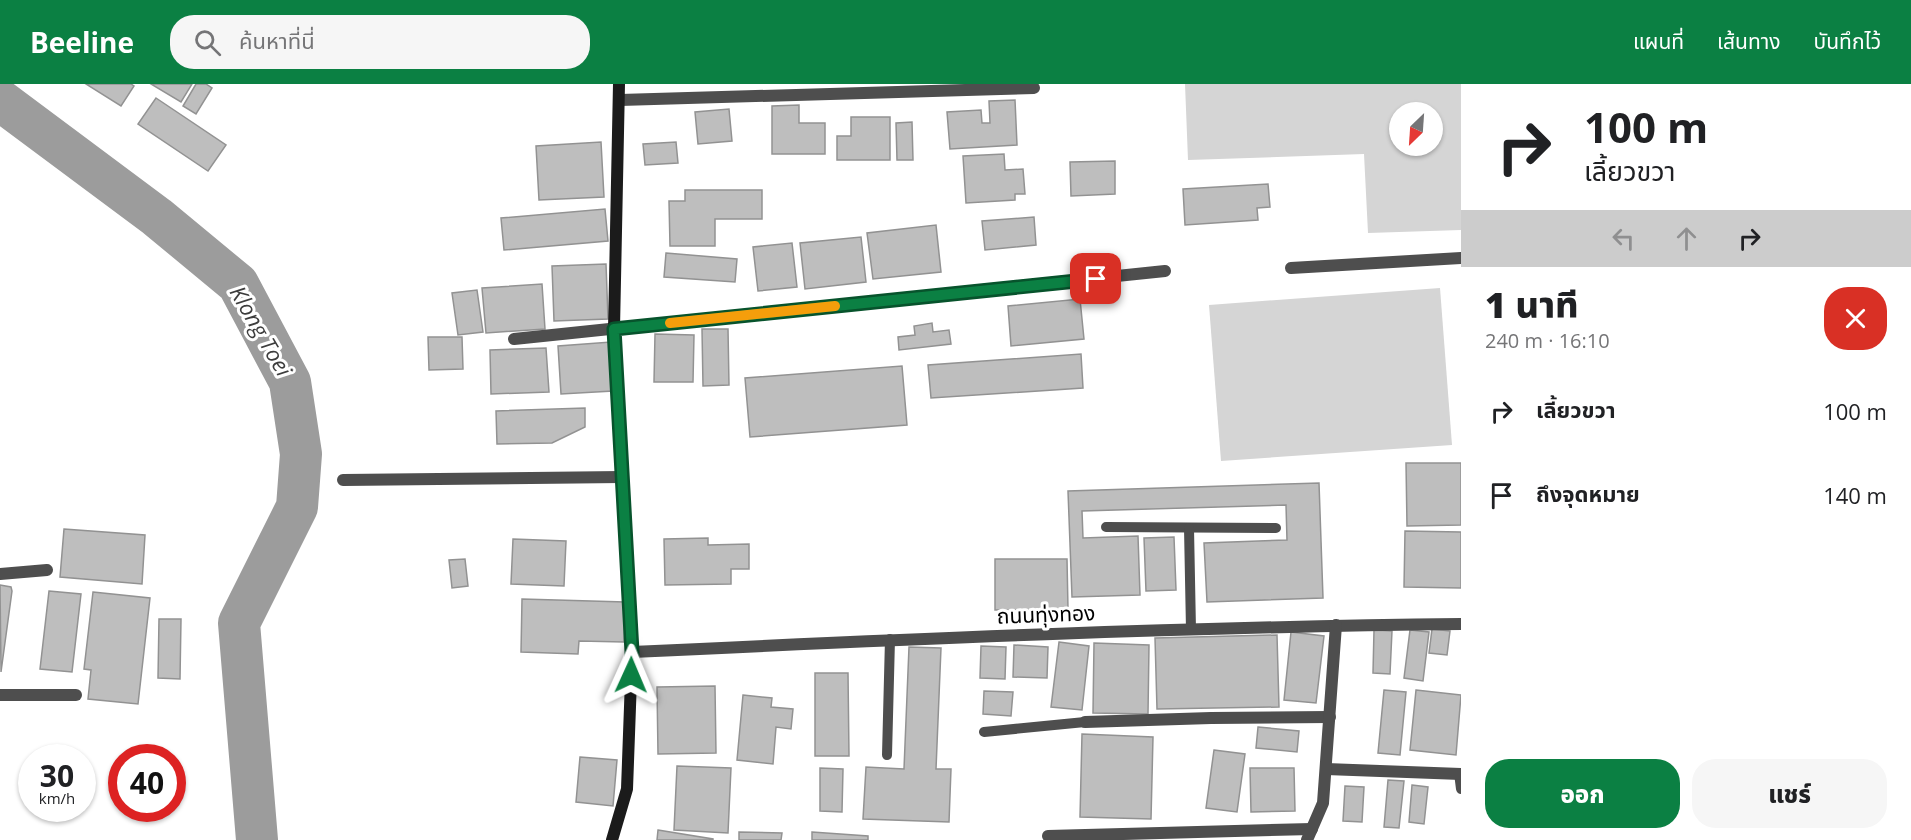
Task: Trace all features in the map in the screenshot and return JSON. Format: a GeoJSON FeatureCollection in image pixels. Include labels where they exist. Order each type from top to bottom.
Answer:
{"type":"FeatureCollection","features":[{"type":"Feature","properties":{"kind":"street"},"geometry":{"type":"LineString","coordinates":[[612,840],[627,789],[632,652],[614,329],[620,84]]}},
{"type":"Feature","properties":{"kind":"street"},"geometry":{"type":"LineString","coordinates":[[620,100],[1034,88]]}},
{"type":"Feature","properties":{"kind":"street"},"geometry":{"type":"LineString","coordinates":[[1291,268],[1461,258]]}},
{"type":"Feature","properties":{"kind":"street"},"geometry":{"type":"LineString","coordinates":[[514,339],[1165,271]]}},
{"type":"Feature","properties":{"kind":"street"},"geometry":{"type":"LineString","coordinates":[[343,480],[622,477]]}},
{"type":"Feature","properties":{"kind":"street"},"geometry":{"type":"LineString","coordinates":[[0,574],[47,570]]}},
{"type":"Feature","properties":{"kind":"street","name":"ถนนทุ่งทอง"},"geometry":{"type":"LineString","coordinates":[[632,652],[890,639],[1336,625],[1461,624]]}},
{"type":"Feature","properties":{"kind":"street"},"geometry":{"type":"LineString","coordinates":[[1048,836],[1309,835],[1323,803],[1336,625]]}},
{"type":"Feature","properties":{"kind":"street"},"geometry":{"type":"LineString","coordinates":[[0,695],[76,694]]}},
{"type":"Feature","properties":{"kind":"street"},"geometry":{"type":"LineString","coordinates":[[1085,722],[1330,717]]}},
{"type":"Feature","properties":{"kind":"street"},"geometry":{"type":"LineString","coordinates":[[1326,769],[1460,773]]}},
{"type":"Feature","properties":{"kind":"lane"},"geometry":{"type":"LineString","coordinates":[[1106,527],[1276,528]]}},
{"type":"Feature","properties":{"kind":"lane"},"geometry":{"type":"LineString","coordinates":[[1189,528],[1191,630]]}},
{"type":"Feature","properties":{"kind":"lane"},"geometry":{"type":"LineString","coordinates":[[887,755],[890,639]]}},
{"type":"Feature","properties":{"kind":"lane"},"geometry":{"type":"LineString","coordinates":[[984,732],[1085,722]]}},
{"type":"Feature","properties":{"kind":"lane"},"geometry":{"type":"LineString","coordinates":[[1460,773],[1461,789]]}},
{"type":"Feature","properties":{"kind":"shaded area"},"geometry":{"type":"Polygon","coordinates":[[[1185,84],[1461,84],[1461,230],[1368,233],[1364,154],[1188,160],[1185,84]]]}},
{"type":"Feature","properties":{"kind":"shaded area"},"geometry":{"type":"Polygon","coordinates":[[[1440,288],[1452,445],[1221,461],[1209,305],[1440,288]]]}},
{"type":"Feature","properties":{"kind":"building"},"geometry":{"type":"Polygon","coordinates":[[[86,84],[131,84],[134,86],[121,106],[86,84]]]}},
{"type":"Feature","properties":{"kind":"building"},"geometry":{"type":"Polygon","coordinates":[[[151,84],[192,84],[181,102],[151,84]]]}},
{"type":"Feature","properties":{"kind":"building"},"geometry":{"type":"Polygon","coordinates":[[[196,84],[206,84],[212,88],[196,114],[183,106],[196,84]]]}},
{"type":"Feature","properties":{"kind":"building"},"geometry":{"type":"Polygon","coordinates":[[[156,98],[226,145],[208,171],[138,124],[156,98]]]}},
{"type":"Feature","properties":{"kind":"building"},"geometry":{"type":"Polygon","coordinates":[[[1015,100],[1017,145],[950,149],[947,112],[981,110],[982,123],[990,123],[989,101],[1015,100]]]}},
{"type":"Feature","properties":{"kind":"building"},"geometry":{"type":"Polygon","coordinates":[[[799,105],[799,123],[825,123],[825,154],[772,154],[772,106],[799,105]]]}},
{"type":"Feature","properties":{"kind":"building"},"geometry":{"type":"Polygon","coordinates":[[[729,109],[732,141],[698,144],[695,112],[729,109]]]}},
{"type":"Feature","properties":{"kind":"building"},"geometry":{"type":"Polygon","coordinates":[[[851,117],[890,117],[890,160],[837,160],[837,136],[851,136],[851,117]]]}},
{"type":"Feature","properties":{"kind":"building"},"geometry":{"type":"Polygon","coordinates":[[[912,122],[913,160],[897,160],[896,123],[912,122]]]}},
{"type":"Feature","properties":{"kind":"building"},"geometry":{"type":"Polygon","coordinates":[[[601,142],[604,197],[539,200],[536,146],[601,142]]]}},
{"type":"Feature","properties":{"kind":"building"},"geometry":{"type":"Polygon","coordinates":[[[676,142],[678,163],[645,165],[643,144],[676,142]]]}},
{"type":"Feature","properties":{"kind":"building"},"geometry":{"type":"Polygon","coordinates":[[[1004,154],[1005,170],[1023,169],[1025,194],[1015,194],[1015,200],[966,203],[963,156],[1004,154]]]}},
{"type":"Feature","properties":{"kind":"building"},"geometry":{"type":"Polygon","coordinates":[[[1115,161],[1115,194],[1071,196],[1070,162],[1115,161]]]}},
{"type":"Feature","properties":{"kind":"building"},"geometry":{"type":"Polygon","coordinates":[[[1268,184],[1270,207],[1257,208],[1258,220],[1185,225],[1183,189],[1268,184]]]}},
{"type":"Feature","properties":{"kind":"building"},"geometry":{"type":"Polygon","coordinates":[[[685,190],[762,190],[762,219],[715,219],[715,246],[670,246],[669,201],[685,201],[685,190]]]}},
{"type":"Feature","properties":{"kind":"building"},"geometry":{"type":"Polygon","coordinates":[[[605,209],[608,241],[504,250],[501,218],[605,209]]]}},
{"type":"Feature","properties":{"kind":"building"},"geometry":{"type":"Polygon","coordinates":[[[1034,217],[1036,245],[985,250],[982,221],[1034,217]]]}},
{"type":"Feature","properties":{"kind":"building"},"geometry":{"type":"Polygon","coordinates":[[[936,225],[941,272],[873,279],[867,233],[936,225]]]}},
{"type":"Feature","properties":{"kind":"building"},"geometry":{"type":"Polygon","coordinates":[[[861,237],[866,282],[805,289],[800,243],[861,237]]]}},
{"type":"Feature","properties":{"kind":"building"},"geometry":{"type":"Polygon","coordinates":[[[792,243],[797,287],[758,291],[753,247],[792,243]]]}},
{"type":"Feature","properties":{"kind":"building"},"geometry":{"type":"Polygon","coordinates":[[[666,253],[737,259],[735,282],[664,277],[666,253]]]}},
{"type":"Feature","properties":{"kind":"building"},"geometry":{"type":"Polygon","coordinates":[[[606,264],[608,319],[554,321],[552,266],[606,264]]]}},
{"type":"Feature","properties":{"kind":"building"},"geometry":{"type":"Polygon","coordinates":[[[542,284],[545,329],[486,333],[482,288],[542,284]]]}},
{"type":"Feature","properties":{"kind":"building"},"geometry":{"type":"Polygon","coordinates":[[[477,290],[483,332],[458,335],[452,293],[477,290]]]}},
{"type":"Feature","properties":{"kind":"building"},"geometry":{"type":"Polygon","coordinates":[[[1080,299],[1084,339],[1011,346],[1008,306],[1080,299]]]}},
{"type":"Feature","properties":{"kind":"building"},"geometry":{"type":"Polygon","coordinates":[[[932,323],[933,332],[949,330],[951,344],[899,350],[898,337],[915,335],[914,326],[932,323]]]}},
{"type":"Feature","properties":{"kind":"building"},"geometry":{"type":"Polygon","coordinates":[[[702,329],[728,329],[729,385],[703,386],[702,329]]]}},
{"type":"Feature","properties":{"kind":"building"},"geometry":{"type":"Polygon","coordinates":[[[655,334],[694,335],[693,382],[654,382],[655,334]]]}},
{"type":"Feature","properties":{"kind":"building"},"geometry":{"type":"Polygon","coordinates":[[[428,337],[462,337],[463,369],[429,370],[428,337]]]}},
{"type":"Feature","properties":{"kind":"building"},"geometry":{"type":"Polygon","coordinates":[[[611,342],[613,391],[561,394],[558,346],[611,342]]]}},
{"type":"Feature","properties":{"kind":"building"},"geometry":{"type":"Polygon","coordinates":[[[546,348],[549,392],[491,394],[490,350],[546,348]]]}},
{"type":"Feature","properties":{"kind":"building"},"geometry":{"type":"Polygon","coordinates":[[[1081,354],[1083,388],[931,398],[928,365],[1081,354]]]}},
{"type":"Feature","properties":{"kind":"building"},"geometry":{"type":"Polygon","coordinates":[[[902,366],[907,425],[750,437],[745,378],[902,366]]]}},
{"type":"Feature","properties":{"kind":"building"},"geometry":{"type":"Polygon","coordinates":[[[585,408],[585,427],[552,443],[497,444],[496,411],[585,408]]]}},
{"type":"Feature","properties":{"kind":"building"},"geometry":{"type":"Polygon","coordinates":[[[1406,463],[1461,463],[1461,525],[1407,526],[1406,463]]]}},
{"type":"Feature","properties":{"kind":"building"},"geometry":{"type":"Polygon","coordinates":[[[1319,483],[1323,598],[1207,602],[1204,543],[1287,540],[1286,505],[1082,511],[1083,538],[1138,536],[1140,595],[1072,597],[1068,491],[1319,483]]]}},
{"type":"Feature","properties":{"kind":"building"},"geometry":{"type":"Polygon","coordinates":[[[64,529],[145,535],[142,584],[60,577],[64,529]]]}},
{"type":"Feature","properties":{"kind":"building"},"geometry":{"type":"Polygon","coordinates":[[[1405,531],[1461,532],[1461,588],[1404,587],[1405,531]]]}},
{"type":"Feature","properties":{"kind":"building"},"geometry":{"type":"Polygon","coordinates":[[[1174,537],[1176,590],[1146,591],[1144,538],[1174,537]]]}},
{"type":"Feature","properties":{"kind":"building"},"geometry":{"type":"Polygon","coordinates":[[[708,538],[708,545],[749,544],[749,569],[731,569],[731,584],[665,585],[664,539],[708,538]]]}},
{"type":"Feature","properties":{"kind":"building"},"geometry":{"type":"Polygon","coordinates":[[[513,539],[566,541],[564,586],[511,584],[513,539]]]}},
{"type":"Feature","properties":{"kind":"building"},"geometry":{"type":"Polygon","coordinates":[[[465,559],[468,586],[452,588],[449,560],[465,559]]]}},
{"type":"Feature","properties":{"kind":"building"},"geometry":{"type":"Polygon","coordinates":[[[995,559],[1067,559],[1068,609],[995,610],[995,559]]]}},
{"type":"Feature","properties":{"kind":"building"},"geometry":{"type":"Polygon","coordinates":[[[0,585],[11,587],[12,591],[1,672],[0,585]]]}},
{"type":"Feature","properties":{"kind":"building"},"geometry":{"type":"Polygon","coordinates":[[[49,591],[81,594],[72,672],[40,669],[49,591]]]}},
{"type":"Feature","properties":{"kind":"building"},"geometry":{"type":"Polygon","coordinates":[[[93,592],[150,598],[138,704],[88,699],[91,670],[84,669],[93,592]]]}},
{"type":"Feature","properties":{"kind":"building"},"geometry":{"type":"Polygon","coordinates":[[[522,599],[625,602],[624,642],[579,641],[578,654],[521,652],[522,599]]]}},
{"type":"Feature","properties":{"kind":"building"},"geometry":{"type":"Polygon","coordinates":[[[159,619],[181,619],[180,679],[158,678],[159,619]]]}},
{"type":"Feature","properties":{"kind":"building"},"geometry":{"type":"Polygon","coordinates":[[[1432,629],[1450,631],[1447,655],[1429,653],[1432,629]]]}},
{"type":"Feature","properties":{"kind":"building"},"geometry":{"type":"Polygon","coordinates":[[[1374,630],[1392,631],[1390,674],[1373,673],[1374,630]]]}},
{"type":"Feature","properties":{"kind":"building"},"geometry":{"type":"Polygon","coordinates":[[[1410,630],[1429,632],[1423,681],[1404,678],[1410,630]]]}},
{"type":"Feature","properties":{"kind":"building"},"geometry":{"type":"Polygon","coordinates":[[[1291,632],[1324,636],[1316,703],[1284,700],[1291,632]]]}},
{"type":"Feature","properties":{"kind":"building"},"geometry":{"type":"Polygon","coordinates":[[[1277,635],[1279,707],[1157,709],[1155,638],[1277,635]]]}},
{"type":"Feature","properties":{"kind":"building"},"geometry":{"type":"Polygon","coordinates":[[[1059,642],[1089,646],[1082,710],[1051,707],[1059,642]]]}},
{"type":"Feature","properties":{"kind":"building"},"geometry":{"type":"Polygon","coordinates":[[[1094,643],[1149,645],[1148,714],[1093,713],[1094,643]]]}},
{"type":"Feature","properties":{"kind":"building"},"geometry":{"type":"Polygon","coordinates":[[[1014,645],[1048,647],[1047,678],[1013,677],[1014,645]]]}},
{"type":"Feature","properties":{"kind":"building"},"geometry":{"type":"Polygon","coordinates":[[[981,646],[1006,647],[1005,679],[980,678],[981,646]]]}},
{"type":"Feature","properties":{"kind":"building"},"geometry":{"type":"Polygon","coordinates":[[[909,647],[941,648],[936,769],[951,769],[949,822],[863,819],[866,767],[904,769],[909,647]]]}},
{"type":"Feature","properties":{"kind":"building"},"geometry":{"type":"Polygon","coordinates":[[[815,673],[848,673],[849,756],[815,756],[815,673]]]}},
{"type":"Feature","properties":{"kind":"building"},"geometry":{"type":"Polygon","coordinates":[[[715,686],[716,753],[658,754],[657,687],[715,686]]]}},
{"type":"Feature","properties":{"kind":"building"},"geometry":{"type":"Polygon","coordinates":[[[1384,690],[1406,692],[1400,755],[1378,753],[1384,690]]]}},
{"type":"Feature","properties":{"kind":"building"},"geometry":{"type":"Polygon","coordinates":[[[1416,690],[1461,695],[1456,755],[1410,750],[1416,690]]]}},
{"type":"Feature","properties":{"kind":"building"},"geometry":{"type":"Polygon","coordinates":[[[984,691],[1013,692],[1011,716],[983,714],[984,691]]]}},
{"type":"Feature","properties":{"kind":"building"},"geometry":{"type":"Polygon","coordinates":[[[743,695],[772,698],[771,707],[793,709],[791,729],[776,727],[773,764],[737,760],[743,695]]]}},
{"type":"Feature","properties":{"kind":"building"},"geometry":{"type":"Polygon","coordinates":[[[1258,727],[1299,731],[1297,752],[1256,748],[1258,727]]]}},
{"type":"Feature","properties":{"kind":"building"},"geometry":{"type":"Polygon","coordinates":[[[1082,734],[1153,737],[1151,819],[1080,817],[1082,734]]]}},
{"type":"Feature","properties":{"kind":"building"},"geometry":{"type":"Polygon","coordinates":[[[1214,750],[1245,754],[1237,812],[1206,808],[1214,750]]]}},
{"type":"Feature","properties":{"kind":"building"},"geometry":{"type":"Polygon","coordinates":[[[580,757],[617,760],[613,806],[576,802],[580,757]]]}},
{"type":"Feature","properties":{"kind":"building"},"geometry":{"type":"Polygon","coordinates":[[[677,766],[731,768],[728,833],[674,830],[677,766]]]}},
{"type":"Feature","properties":{"kind":"building"},"geometry":{"type":"Polygon","coordinates":[[[820,768],[843,769],[842,812],[820,811],[820,768]]]}},
{"type":"Feature","properties":{"kind":"building"},"geometry":{"type":"Polygon","coordinates":[[[1250,768],[1294,768],[1295,811],[1251,812],[1250,768]]]}},
{"type":"Feature","properties":{"kind":"building"},"geometry":{"type":"Polygon","coordinates":[[[1388,780],[1404,781],[1399,828],[1384,827],[1388,780]]]}},
{"type":"Feature","properties":{"kind":"building"},"geometry":{"type":"Polygon","coordinates":[[[1412,785],[1428,787],[1424,824],[1409,822],[1412,785]]]}},
{"type":"Feature","properties":{"kind":"building"},"geometry":{"type":"Polygon","coordinates":[[[1345,786],[1364,787],[1362,822],[1343,821],[1345,786]]]}},
{"type":"Feature","properties":{"kind":"building"},"geometry":{"type":"Polygon","coordinates":[[[658,830],[713,839],[713,840],[657,840],[658,830]]]}},
{"type":"Feature","properties":{"kind":"building"},"geometry":{"type":"Polygon","coordinates":[[[739,832],[782,833],[781,840],[739,840],[739,832]]]}},
{"type":"Feature","properties":{"kind":"building"},"geometry":{"type":"Polygon","coordinates":[[[812,832],[868,836],[868,840],[812,840],[812,832]]]}},
{"type":"Feature","properties":{"kind":"waterway","name":"Klong Toei"},"geometry":{"type":"LineString","coordinates":[[0,100],[157,217],[238,284],[290,382],[301,454],[297,507],[239,623],[257,840]]}},
{"type":"Feature","properties":{"kind":"slow traffic"},"geometry":{"type":"LineString","coordinates":[[670,323],[835,306]]}},
{"type":"Feature","properties":{"kind":"route"},"geometry":{"type":"LineString","coordinates":[[631,675],[632,652],[614,329],[1096,279]]}}]}
